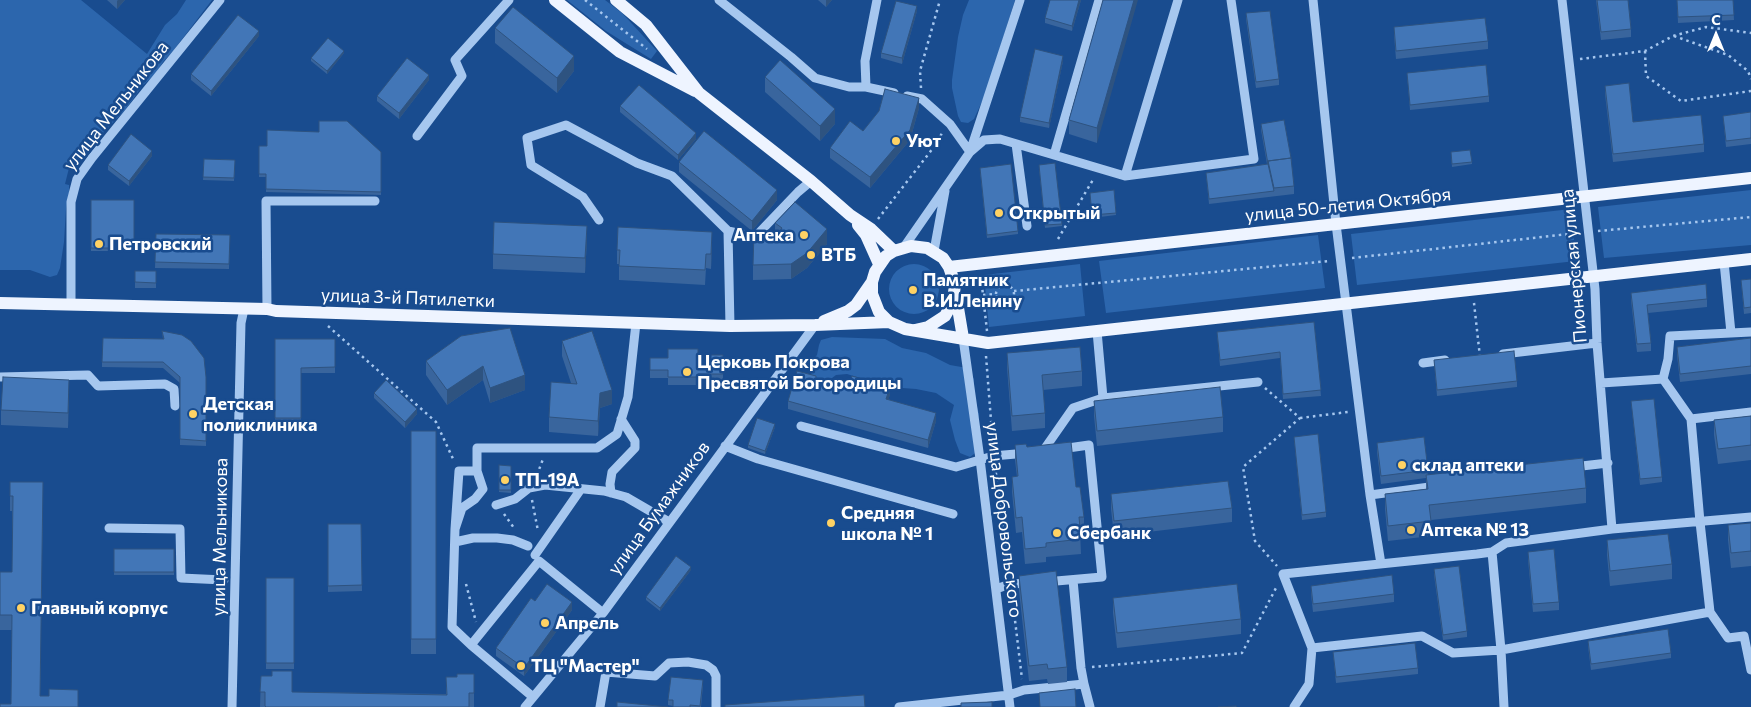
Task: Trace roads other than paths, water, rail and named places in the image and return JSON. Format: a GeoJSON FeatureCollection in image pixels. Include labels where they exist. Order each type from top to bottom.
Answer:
{"type":"FeatureCollection","features":[{"type":"Feature","properties":{"kind":"main road"},"geometry":{"type":"LineString","coordinates":[[555,0],[620,52],[699,93],[810,181],[850,216],[866,235],[879,264]]}},
{"type":"Feature","properties":{"kind":"main road"},"geometry":{"type":"LineString","coordinates":[[616,0],[646,25],[699,93]]}},
{"type":"Feature","properties":{"kind":"main road","name":"улица 50-летия Октября"},"geometry":{"type":"LineString","coordinates":[[950,266],[1751,178]]}},
{"type":"Feature","properties":{"kind":"main road"},"geometry":{"type":"LineString","coordinates":[[850,216],[899,249]]}},
{"type":"Feature","properties":{"kind":"main road"},"geometry":{"type":"LineString","coordinates":[[815,325],[848,311],[856,305],[872,282],[879,264],[899,249],[918,246],[934,251],[950,266],[954,276],[963,338]]}},
{"type":"Feature","properties":{"kind":"main road"},"geometry":{"type":"LineString","coordinates":[[872,282],[872,294],[875,305],[889,322],[905,329],[988,343],[1751,259]]}},
{"type":"Feature","properties":{"kind":"main road"},"geometry":{"type":"LineString","coordinates":[[915,330],[928,327],[945,316],[953,302],[955,292]]}},
{"type":"Feature","properties":{"kind":"main road","name":"улица 3-й Пятилетки"},"geometry":{"type":"LineString","coordinates":[[0,303],[244,308],[276,311],[730,326],[889,322]]}},
{"type":"Feature","properties":{"kind":"street","name":"улица Мельникова"},"geometry":{"type":"LineString","coordinates":[[71,304],[71,202],[77,179],[220,0]]}},
{"type":"Feature","properties":{"kind":"street"},"geometry":{"type":"LineString","coordinates":[[417,136],[462,76],[455,60],[509,0]]}},
{"type":"Feature","properties":{"kind":"street"},"geometry":{"type":"LineString","coordinates":[[719,0],[815,78],[849,87],[866,87],[922,99],[950,124],[970,152]]}},
{"type":"Feature","properties":{"kind":"street"},"geometry":{"type":"LineString","coordinates":[[866,87],[865,62],[877,0]]}},
{"type":"Feature","properties":{"kind":"street"},"geometry":{"type":"LineString","coordinates":[[970,152],[1020,0]]}},
{"type":"Feature","properties":{"kind":"street"},"geometry":{"type":"LineString","coordinates":[[1054,155],[1099,0]]}},
{"type":"Feature","properties":{"kind":"street"},"geometry":{"type":"LineString","coordinates":[[1126,176],[1178,0]]}},
{"type":"Feature","properties":{"kind":"street"},"geometry":{"type":"LineString","coordinates":[[899,249],[970,152],[984,140],[1000,139],[1126,176],[1254,159],[1231,0]]}},
{"type":"Feature","properties":{"kind":"street"},"geometry":{"type":"LineString","coordinates":[[1313,0],[1336,224],[1380,564]]}},
{"type":"Feature","properties":{"kind":"street","name":"Пионерская улица"},"geometry":{"type":"LineString","coordinates":[[1562,0],[1594,276],[1597,343],[1612,529]]}},
{"type":"Feature","properties":{"kind":"street"},"geometry":{"type":"LineString","coordinates":[[599,220],[583,197],[531,165],[528,138],[566,126],[636,163],[672,176],[728,231],[755,236],[810,181]]}},
{"type":"Feature","properties":{"kind":"street"},"geometry":{"type":"LineString","coordinates":[[1016,144],[1028,226]]}},
{"type":"Feature","properties":{"kind":"street"},"geometry":{"type":"LineString","coordinates":[[934,251],[946,186]]}},
{"type":"Feature","properties":{"kind":"street"},"geometry":{"type":"LineString","coordinates":[[267,309],[266,201],[375,201]]}},
{"type":"Feature","properties":{"kind":"street"},"geometry":{"type":"LineString","coordinates":[[728,231],[730,326]]}},
{"type":"Feature","properties":{"kind":"street"},"geometry":{"type":"LineString","coordinates":[[1724,262],[1731,333]]}},
{"type":"Feature","properties":{"kind":"street","name":"улица Мельникова"},"geometry":{"type":"LineString","coordinates":[[232,707],[241,323],[244,308]]}},
{"type":"Feature","properties":{"kind":"street"},"geometry":{"type":"LineString","coordinates":[[455,529],[462,508],[475,500],[483,489],[477,471],[477,448],[597,448],[617,434],[628,397],[636,323]]}},
{"type":"Feature","properties":{"kind":"street","name":"улица Бумажников"},"geometry":{"type":"LineString","coordinates":[[525,707],[603,613],[815,325]]}},
{"type":"Feature","properties":{"kind":"street"},"geometry":{"type":"LineString","coordinates":[[1097,331],[1103,398]]}},
{"type":"Feature","properties":{"kind":"street"},"geometry":{"type":"LineString","coordinates":[[1751,332],[1670,336],[1668,359],[1663,379],[1691,419],[1710,612],[1728,638],[1747,636],[1751,670]]}},
{"type":"Feature","properties":{"kind":"street","name":"улица Добровольского"},"geometry":{"type":"LineString","coordinates":[[963,338],[980,459],[1010,707]]}},
{"type":"Feature","properties":{"kind":"street"},"geometry":{"type":"LineString","coordinates":[[1480,357],[1597,343]]}},
{"type":"Feature","properties":{"kind":"street"},"geometry":{"type":"LineString","coordinates":[[1423,362],[1452,360]]}},
{"type":"Feature","properties":{"kind":"street"},"geometry":{"type":"LineString","coordinates":[[0,377],[88,376],[98,386],[165,384],[174,389],[175,406]]}},
{"type":"Feature","properties":{"kind":"street"},"geometry":{"type":"LineString","coordinates":[[1601,383],[1663,379]]}},
{"type":"Feature","properties":{"kind":"street"},"geometry":{"type":"LineString","coordinates":[[1043,451],[1073,408],[1103,398],[1258,382]]}},
{"type":"Feature","properties":{"kind":"street"},"geometry":{"type":"LineString","coordinates":[[1691,419],[1751,412]]}},
{"type":"Feature","properties":{"kind":"street"},"geometry":{"type":"LineString","coordinates":[[611,493],[612,472],[635,448],[635,441],[622,419]]}},
{"type":"Feature","properties":{"kind":"street"},"geometry":{"type":"LineString","coordinates":[[801,426],[956,467],[993,456],[1089,445],[1102,577],[1010,584],[996,589]]}},
{"type":"Feature","properties":{"kind":"street"},"geometry":{"type":"LineString","coordinates":[[725,446],[758,459],[953,514]]}},
{"type":"Feature","properties":{"kind":"street"},"geometry":{"type":"LineString","coordinates":[[1568,468],[1608,462]]}},
{"type":"Feature","properties":{"kind":"street"},"geometry":{"type":"LineString","coordinates":[[477,471],[459,471],[452,627],[533,697]]}},
{"type":"Feature","properties":{"kind":"street"},"geometry":{"type":"LineString","coordinates":[[1370,495],[1449,484]]}},
{"type":"Feature","properties":{"kind":"street"},"geometry":{"type":"LineString","coordinates":[[496,505],[515,499],[528,488],[545,485],[604,491],[626,497],[669,522]]}},
{"type":"Feature","properties":{"kind":"street"},"geometry":{"type":"LineString","coordinates":[[535,555],[581,489]]}},
{"type":"Feature","properties":{"kind":"street"},"geometry":{"type":"LineString","coordinates":[[1294,707],[1309,684],[1312,648],[1284,574],[1492,552],[1506,543],[1612,529],[1751,517]]}},
{"type":"Feature","properties":{"kind":"street"},"geometry":{"type":"LineString","coordinates":[[110,528],[180,529],[181,578],[224,580]]}},
{"type":"Feature","properties":{"kind":"street"},"geometry":{"type":"LineString","coordinates":[[455,542],[473,538],[497,538],[513,540],[528,546]]}},
{"type":"Feature","properties":{"kind":"street"},"geometry":{"type":"LineString","coordinates":[[1492,552],[1504,707]]}},
{"type":"Feature","properties":{"kind":"street"},"geometry":{"type":"LineString","coordinates":[[471,645],[539,561],[603,613]]}},
{"type":"Feature","properties":{"kind":"street"},"geometry":{"type":"LineString","coordinates":[[1073,580],[1081,668],[1090,707]]}},
{"type":"Feature","properties":{"kind":"street"},"geometry":{"type":"LineString","coordinates":[[1312,648],[1422,636],[1454,653],[1501,650],[1710,612]]}},
{"type":"Feature","properties":{"kind":"street"},"geometry":{"type":"LineString","coordinates":[[600,707],[606,672],[654,676],[670,663],[688,662],[706,666],[713,670],[716,676],[716,707]]}},
{"type":"Feature","properties":{"kind":"street"},"geometry":{"type":"LineString","coordinates":[[899,707],[1009,695],[1024,690],[1084,684]]}},
{"type":"Feature","properties":{"kind":"place","name":"Уют"},"geometry":{"type":"Point","coordinates":[896,141]}},
{"type":"Feature","properties":{"kind":"place","name":"Открытый"},"geometry":{"type":"Point","coordinates":[999,213]}},
{"type":"Feature","properties":{"kind":"place","name":"Аптека"},"geometry":{"type":"Point","coordinates":[804,235]}},
{"type":"Feature","properties":{"kind":"place","name":"Петровский"},"geometry":{"type":"Point","coordinates":[99,244]}},
{"type":"Feature","properties":{"kind":"place","name":"ВТБ"},"geometry":{"type":"Point","coordinates":[811,255]}},
{"type":"Feature","properties":{"kind":"place","name":"Памятник В.И.Ленину"},"geometry":{"type":"Point","coordinates":[913,290]}},
{"type":"Feature","properties":{"kind":"place","name":"Церковь Покрова Пресвятой Богородицы"},"geometry":{"type":"Point","coordinates":[687,372]}},
{"type":"Feature","properties":{"kind":"place","name":"Детская поликлиника"},"geometry":{"type":"Point","coordinates":[193,414]}},
{"type":"Feature","properties":{"kind":"place","name":"склад аптеки"},"geometry":{"type":"Point","coordinates":[1402,465]}},
{"type":"Feature","properties":{"kind":"place","name":"ТП-19А"},"geometry":{"type":"Point","coordinates":[505,480]}},
{"type":"Feature","properties":{"kind":"place","name":"Средняя школа № 1"},"geometry":{"type":"Point","coordinates":[831,523]}},
{"type":"Feature","properties":{"kind":"place","name":"Аптека № 13"},"geometry":{"type":"Point","coordinates":[1411,530]}},
{"type":"Feature","properties":{"kind":"place","name":"Сбербанк"},"geometry":{"type":"Point","coordinates":[1057,533]}},
{"type":"Feature","properties":{"kind":"place","name":"Главный корпус"},"geometry":{"type":"Point","coordinates":[21,608]}},
{"type":"Feature","properties":{"kind":"place","name":"Апрель"},"geometry":{"type":"Point","coordinates":[545,623]}},
{"type":"Feature","properties":{"kind":"place","name":"ТЦ \"Мастер\""},"geometry":{"type":"Point","coordinates":[521,666]}}]}
